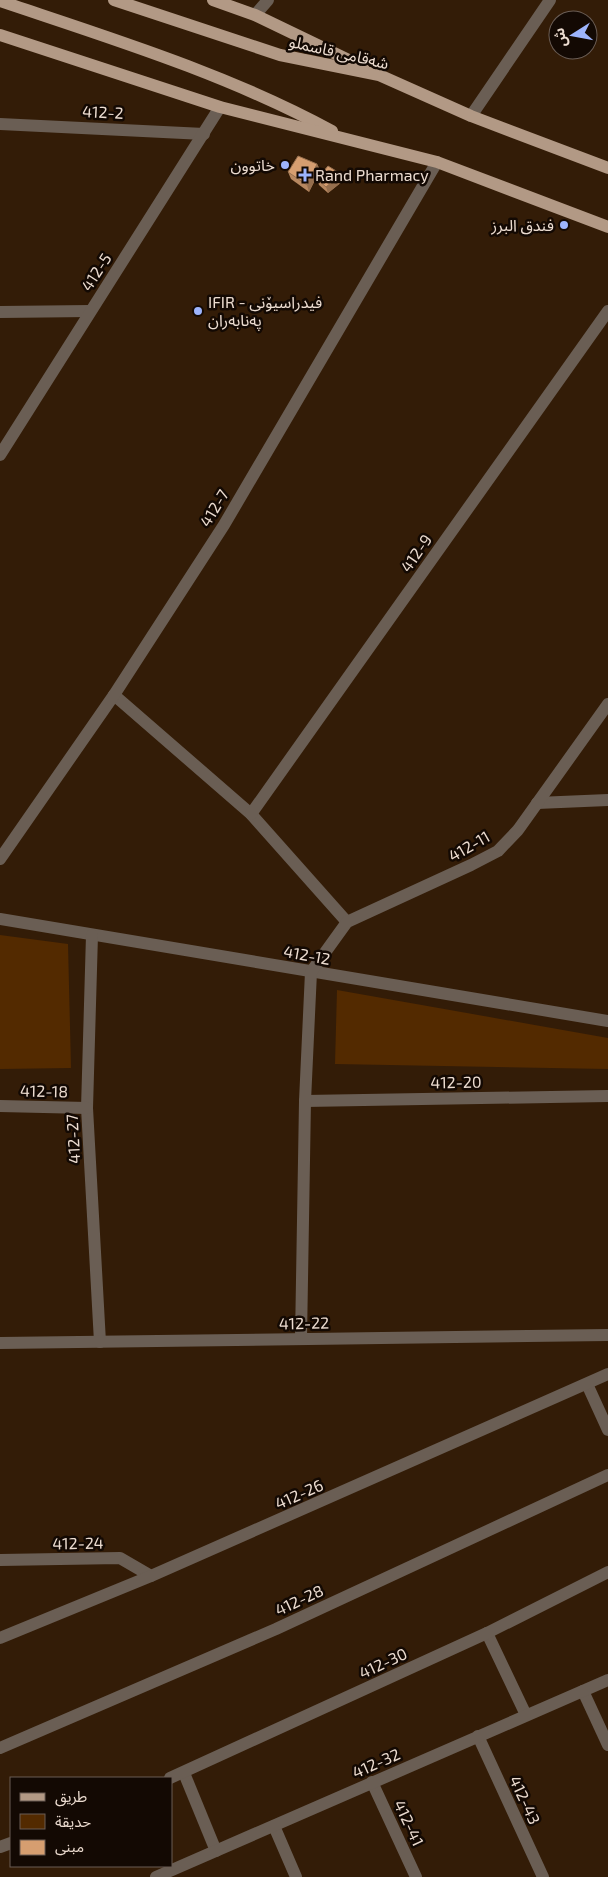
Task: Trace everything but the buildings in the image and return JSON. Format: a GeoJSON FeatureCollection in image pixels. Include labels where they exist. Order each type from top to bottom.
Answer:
{"type":"FeatureCollection","features":[{"type":"Feature","properties":{"kind":"main road","name":"شەقامی قاسملو"},"geometry":{"type":"LineString","coordinates":[[114,0],[280,55],[379,74],[471,116],[608,168]]}},
{"type":"Feature","properties":{"kind":"main road"},"geometry":{"type":"LineString","coordinates":[[213,0],[255,15],[379,74]]}},
{"type":"Feature","properties":{"kind":"main road"},"geometry":{"type":"LineString","coordinates":[[0,1],[190,67],[254,92],[349,141]]}},
{"type":"Feature","properties":{"kind":"main road"},"geometry":{"type":"LineString","coordinates":[[0,35],[220,107],[436,162],[608,227]]}},
{"type":"Feature","properties":{"kind":"street"},"geometry":{"type":"LineString","coordinates":[[255,15],[268,0]]}},
{"type":"Feature","properties":{"kind":"street"},"geometry":{"type":"LineString","coordinates":[[471,116],[550,0]]}},
{"type":"Feature","properties":{"kind":"street","name":"412-5"},"geometry":{"type":"LineString","coordinates":[[0,455],[220,107]]}},
{"type":"Feature","properties":{"kind":"street","name":"412-2"},"geometry":{"type":"LineString","coordinates":[[0,124],[204,134]]}},
{"type":"Feature","properties":{"kind":"street","name":"412-7"},"geometry":{"type":"LineString","coordinates":[[0,858],[114,695],[224,526],[436,162]]}},
{"type":"Feature","properties":{"kind":"street"},"geometry":{"type":"LineString","coordinates":[[0,312],[90,311]]}},
{"type":"Feature","properties":{"kind":"street","name":"412-9"},"geometry":{"type":"LineString","coordinates":[[251,814],[608,311]]}},
{"type":"Feature","properties":{"kind":"street"},"geometry":{"type":"LineString","coordinates":[[114,695],[251,814],[347,922]]}},
{"type":"Feature","properties":{"kind":"street","name":"412-11"},"geometry":{"type":"LineString","coordinates":[[311,972],[347,922],[498,851],[518,830],[608,704]]}},
{"type":"Feature","properties":{"kind":"street"},"geometry":{"type":"LineString","coordinates":[[538,803],[608,800]]}},
{"type":"Feature","properties":{"kind":"street","name":"412-12"},"geometry":{"type":"LineString","coordinates":[[0,919],[608,1021]]}},
{"type":"Feature","properties":{"kind":"street","name":"412-27"},"geometry":{"type":"LineString","coordinates":[[92,935],[87,1108],[100,1342]]}},
{"type":"Feature","properties":{"kind":"street"},"geometry":{"type":"LineString","coordinates":[[301,1339],[305,1101],[311,972]]}},
{"type":"Feature","properties":{"kind":"street","name":"412-20"},"geometry":{"type":"LineString","coordinates":[[305,1101],[608,1096]]}},
{"type":"Feature","properties":{"kind":"street","name":"412-18"},"geometry":{"type":"LineString","coordinates":[[0,1106],[87,1108]]}},
{"type":"Feature","properties":{"kind":"street","name":"412-22"},"geometry":{"type":"LineString","coordinates":[[0,1343],[608,1335]]}},
{"type":"Feature","properties":{"kind":"street","name":"412-26"},"geometry":{"type":"LineString","coordinates":[[0,1638],[151,1576],[608,1374]]}},
{"type":"Feature","properties":{"kind":"street"},"geometry":{"type":"LineString","coordinates":[[587,1384],[608,1430]]}},
{"type":"Feature","properties":{"kind":"street","name":"412-28"},"geometry":{"type":"LineString","coordinates":[[0,1748],[276,1629],[608,1475]]}},
{"type":"Feature","properties":{"kind":"street","name":"412-24"},"geometry":{"type":"LineString","coordinates":[[0,1560],[120,1558],[151,1576]]}},
{"type":"Feature","properties":{"kind":"street","name":"412-30"},"geometry":{"type":"LineString","coordinates":[[172,1777],[487,1633],[608,1572]]}},
{"type":"Feature","properties":{"kind":"street"},"geometry":{"type":"LineString","coordinates":[[487,1633],[526,1716]]}},
{"type":"Feature","properties":{"kind":"street","name":"412-32"},"geometry":{"type":"LineString","coordinates":[[159,1876],[608,1680]]}},
{"type":"Feature","properties":{"kind":"street"},"geometry":{"type":"LineString","coordinates":[[582,1691],[608,1745]]}},
{"type":"Feature","properties":{"kind":"street","name":"412-43"},"geometry":{"type":"LineString","coordinates":[[478,1736],[543,1877]]}},
{"type":"Feature","properties":{"kind":"street"},"geometry":{"type":"LineString","coordinates":[[184,1773],[216,1851]]}},
{"type":"Feature","properties":{"kind":"street","name":"412-41"},"geometry":{"type":"LineString","coordinates":[[372,1782],[416,1877]]}},
{"type":"Feature","properties":{"kind":"street"},"geometry":{"type":"LineString","coordinates":[[274,1826],[296,1877]]}},
{"type":"Feature","properties":{"kind":"green space"},"geometry":{"type":"Polygon","coordinates":[[[0,935],[68,944],[71,1068],[0,1069],[0,935]]]}},
{"type":"Feature","properties":{"kind":"green space"},"geometry":{"type":"Polygon","coordinates":[[[337,990],[608,1038],[608,1069],[335,1064],[337,990]]]}},
{"type":"Feature","properties":{"kind":"place","name":"خاتوون"},"geometry":{"type":"Point","coordinates":[285,165]}},
{"type":"Feature","properties":{"kind":"place","name":"Rand Pharmacy"},"geometry":{"type":"Point","coordinates":[305,175]}},
{"type":"Feature","properties":{"kind":"place","name":"فندق البرز"},"geometry":{"type":"Point","coordinates":[564,225]}},
{"type":"Feature","properties":{"kind":"place","name":"IFIR - فیدراسیۆنی پەنابەران"},"geometry":{"type":"Point","coordinates":[198,311]}}]}
